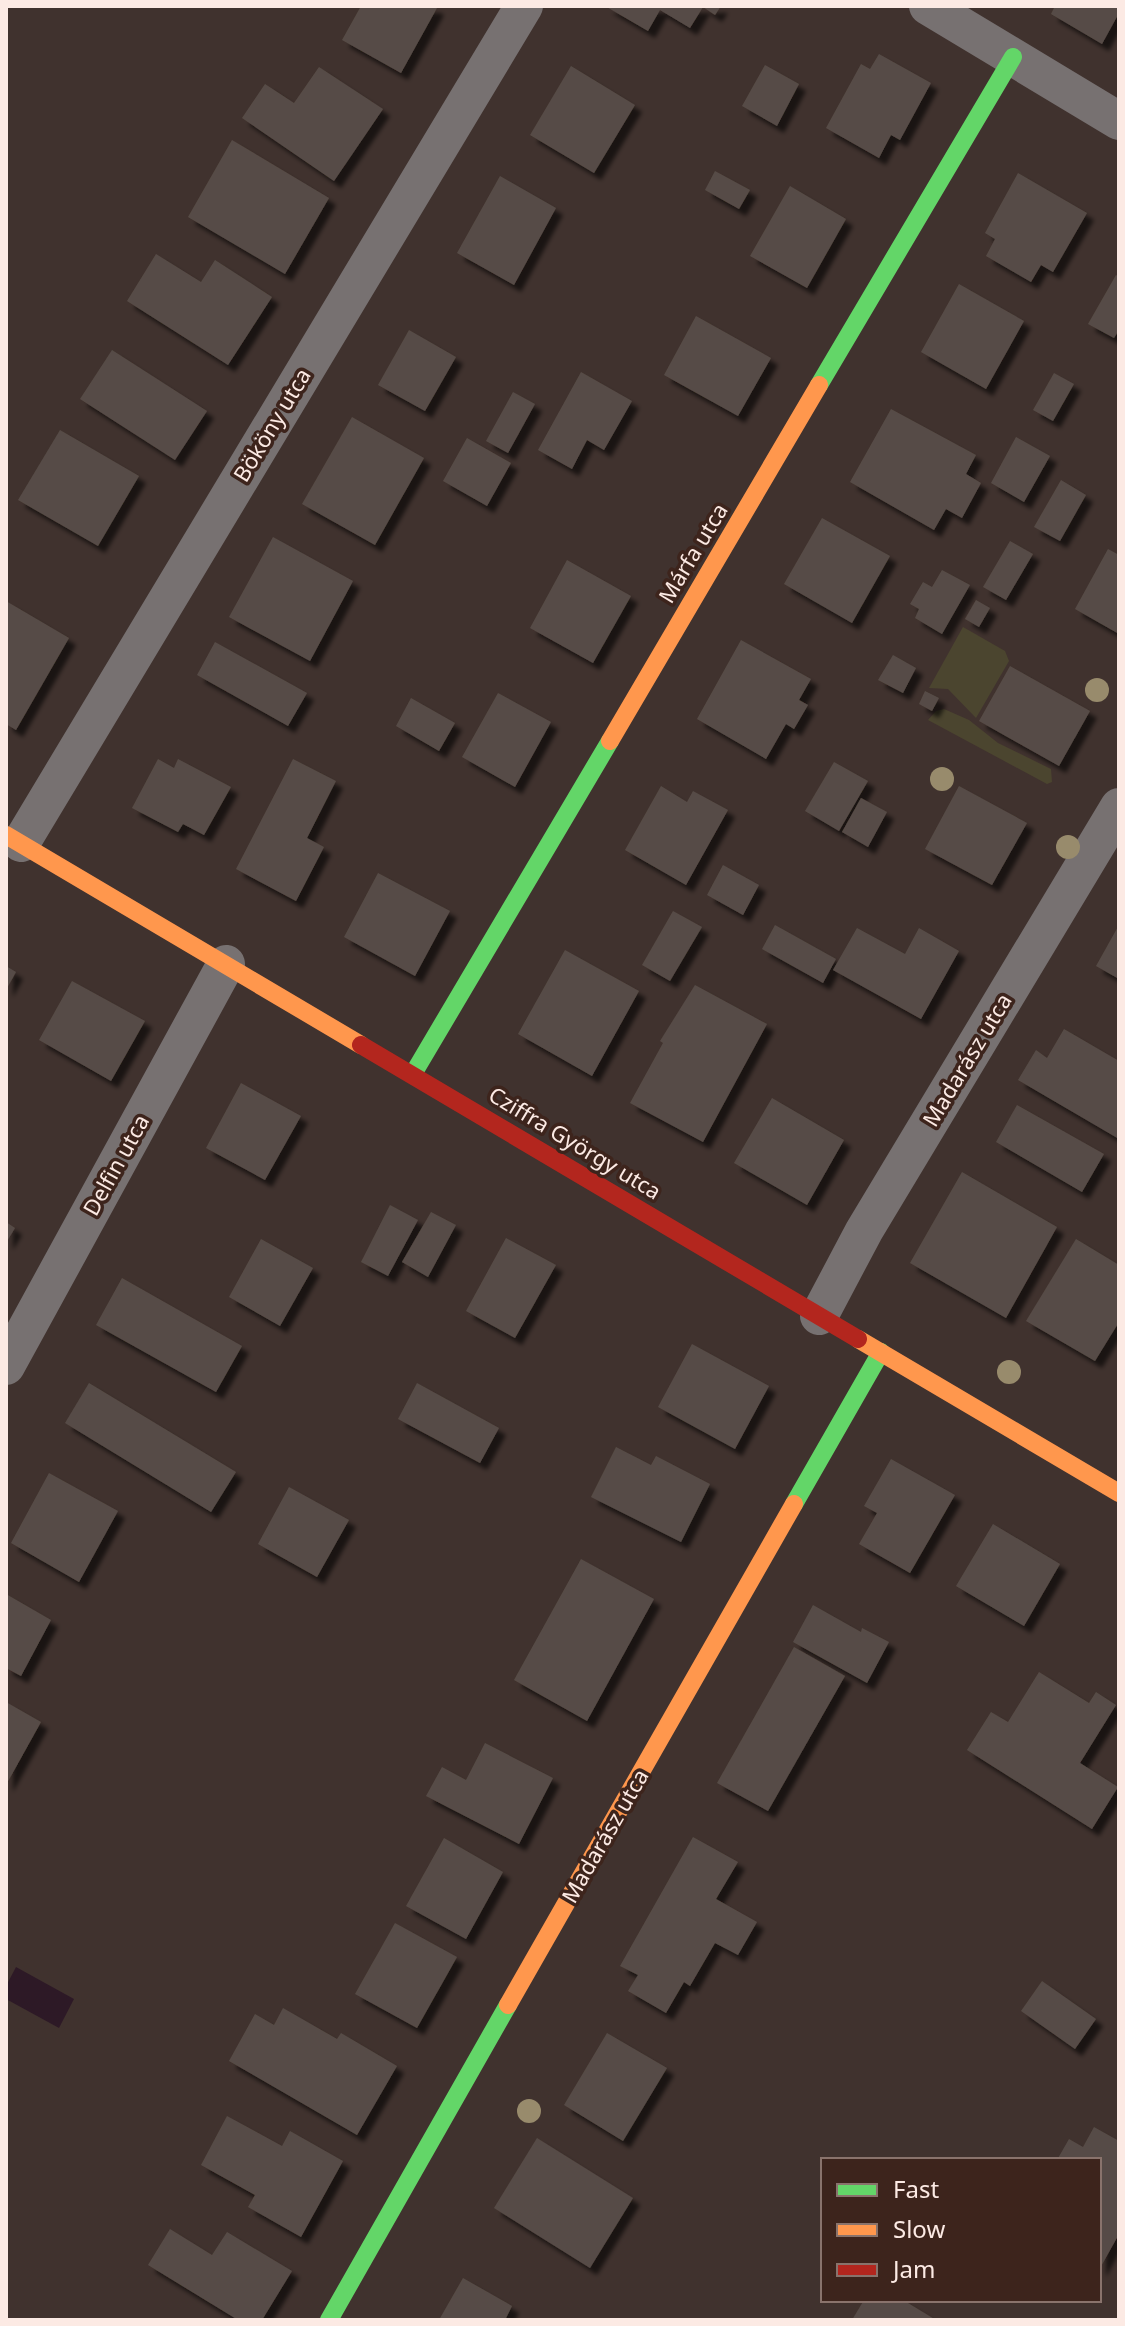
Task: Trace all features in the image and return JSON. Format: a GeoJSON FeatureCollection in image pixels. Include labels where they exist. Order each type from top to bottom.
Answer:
{"type":"FeatureCollection","features":[{"type":"Feature","properties":{"kind":"street","name":"Bököny utca"},"geometry":{"type":"LineString","coordinates":[[13,839],[524,6]]}},
{"type":"Feature","properties":{"kind":"street"},"geometry":{"type":"LineString","coordinates":[[928,6],[1119,121]]}},
{"type":"Feature","properties":{"kind":"street","name":"Márfa utca"},"geometry":{"type":"LineString","coordinates":[[413,1074],[1013,57]]}},
{"type":"Feature","properties":{"kind":"street","name":"Madarász utca"},"geometry":{"type":"LineString","coordinates":[[819,1316],[864,1231],[1119,807]]}},
{"type":"Feature","properties":{"kind":"street","name":"Cziffra György utca"},"geometry":{"type":"LineString","coordinates":[[13,839],[1119,1493]]}},
{"type":"Feature","properties":{"kind":"street","name":"Delfin utca"},"geometry":{"type":"LineString","coordinates":[[6,1366],[226,964]]}},
{"type":"Feature","properties":{"kind":"street","name":"Madarász utca"},"geometry":{"type":"LineString","coordinates":[[329,2320],[881,1352]]}},
{"type":"Feature","properties":{"kind":"shaded area"},"geometry":{"type":"Polygon","coordinates":[[[963,627],[1005,651],[1009,661],[976,718],[948,689],[929,688],[963,627]]]}},
{"type":"Feature","properties":{"kind":"shaded area"},"geometry":{"type":"Polygon","coordinates":[[[944,709],[969,720],[998,743],[1051,769],[1052,782],[1047,784],[928,720],[936,711],[944,709]]]}},
{"type":"Feature","properties":{"kind":"shaded area"},"geometry":{"type":"Polygon","coordinates":[[[16,1967],[74,1999],[59,2028],[6,1999],[6,1986],[16,1967]]]}},
{"type":"Feature","properties":{"kind":"building"},"geometry":{"type":"Polygon","coordinates":[[[361,6],[437,8],[401,73],[342,40],[361,6]]]}},
{"type":"Feature","properties":{"kind":"building"},"geometry":{"type":"Polygon","coordinates":[[[605,6],[721,6],[715,15],[703,7],[690,28],[660,10],[648,31],[605,6]]]}},
{"type":"Feature","properties":{"kind":"building"},"geometry":{"type":"Polygon","coordinates":[[[1055,6],[1119,6],[1119,13],[1102,44],[1051,14],[1055,6]]]}},
{"type":"Feature","properties":{"kind":"building"},"geometry":{"type":"Polygon","coordinates":[[[879,54],[931,83],[900,140],[891,135],[879,158],[826,128],[861,64],[870,69],[879,54]]]}},
{"type":"Feature","properties":{"kind":"building"},"geometry":{"type":"Polygon","coordinates":[[[765,65],[799,84],[777,126],[742,106],[765,65]]]}},
{"type":"Feature","properties":{"kind":"building"},"geometry":{"type":"Polygon","coordinates":[[[571,66],[635,105],[594,173],[530,135],[571,66]]]}},
{"type":"Feature","properties":{"kind":"building"},"geometry":{"type":"Polygon","coordinates":[[[319,67],[383,109],[334,181],[242,118],[265,84],[294,103],[319,67]]]}},
{"type":"Feature","properties":{"kind":"building"},"geometry":{"type":"Polygon","coordinates":[[[232,140],[329,198],[285,274],[188,217],[232,140]]]}},
{"type":"Feature","properties":{"kind":"building"},"geometry":{"type":"Polygon","coordinates":[[[715,171],[750,190],[739,209],[705,190],[715,171]]]}},
{"type":"Feature","properties":{"kind":"building"},"geometry":{"type":"Polygon","coordinates":[[[1018,173],[1087,213],[1053,272],[1041,265],[1031,282],[986,256],[995,239],[985,233],[1018,173]]]}},
{"type":"Feature","properties":{"kind":"building"},"geometry":{"type":"Polygon","coordinates":[[[500,176],[556,208],[514,285],[457,253],[500,176]]]}},
{"type":"Feature","properties":{"kind":"building"},"geometry":{"type":"Polygon","coordinates":[[[790,186],[846,219],[807,288],[750,256],[790,186]]]}},
{"type":"Feature","properties":{"kind":"building"},"geometry":{"type":"Polygon","coordinates":[[[156,254],[201,282],[215,260],[272,297],[228,365],[127,301],[156,254]]]}},
{"type":"Feature","properties":{"kind":"building"},"geometry":{"type":"Polygon","coordinates":[[[1116,275],[1119,277],[1119,330],[1114,338],[1088,324],[1116,275]]]}},
{"type":"Feature","properties":{"kind":"building"},"geometry":{"type":"Polygon","coordinates":[[[959,284],[1024,321],[986,389],[921,352],[959,284]]]}},
{"type":"Feature","properties":{"kind":"building"},"geometry":{"type":"Polygon","coordinates":[[[696,316],[771,358],[738,416],[664,375],[696,316]]]}},
{"type":"Feature","properties":{"kind":"building"},"geometry":{"type":"Polygon","coordinates":[[[409,330],[456,357],[425,411],[378,385],[409,330]]]}},
{"type":"Feature","properties":{"kind":"building"},"geometry":{"type":"Polygon","coordinates":[[[112,350],[207,411],[175,460],[80,399],[112,350]]]}},
{"type":"Feature","properties":{"kind":"building"},"geometry":{"type":"Polygon","coordinates":[[[581,372],[632,401],[604,450],[587,440],[572,469],[538,450],[581,372]]]}},
{"type":"Feature","properties":{"kind":"building"},"geometry":{"type":"Polygon","coordinates":[[[1054,373],[1074,384],[1053,421],[1033,410],[1054,373]]]}},
{"type":"Feature","properties":{"kind":"building"},"geometry":{"type":"Polygon","coordinates":[[[513,392],[535,404],[508,453],[486,441],[513,392]]]}},
{"type":"Feature","properties":{"kind":"building"},"geometry":{"type":"Polygon","coordinates":[[[891,409],[976,455],[966,474],[981,483],[962,518],[946,509],[934,530],[850,482],[891,409]]]}},
{"type":"Feature","properties":{"kind":"building"},"geometry":{"type":"Polygon","coordinates":[[[352,417],[424,458],[375,545],[302,504],[352,417]]]}},
{"type":"Feature","properties":{"kind":"building"},"geometry":{"type":"Polygon","coordinates":[[[60,430],[139,476],[98,546],[18,500],[60,430]]]}},
{"type":"Feature","properties":{"kind":"building"},"geometry":{"type":"Polygon","coordinates":[[[1016,437],[1050,456],[1024,502],[991,483],[1016,437]]]}},
{"type":"Feature","properties":{"kind":"building"},"geometry":{"type":"Polygon","coordinates":[[[467,438],[511,463],[487,506],[443,481],[467,438]]]}},
{"type":"Feature","properties":{"kind":"building"},"geometry":{"type":"Polygon","coordinates":[[[1061,480],[1086,495],[1060,541],[1034,527],[1061,480]]]}},
{"type":"Feature","properties":{"kind":"building"},"geometry":{"type":"Polygon","coordinates":[[[822,518],[890,556],[852,623],[784,584],[822,518]]]}},
{"type":"Feature","properties":{"kind":"building"},"geometry":{"type":"Polygon","coordinates":[[[273,537],[353,581],[310,661],[229,617],[273,537]]]}},
{"type":"Feature","properties":{"kind":"building"},"geometry":{"type":"Polygon","coordinates":[[[1010,541],[1033,554],[1006,600],[983,587],[1010,541]]]}},
{"type":"Feature","properties":{"kind":"building"},"geometry":{"type":"Polygon","coordinates":[[[1108,549],[1119,555],[1119,634],[1075,609],[1108,549]]]}},
{"type":"Feature","properties":{"kind":"building"},"geometry":{"type":"Polygon","coordinates":[[[567,560],[631,596],[593,663],[530,628],[567,560]]]}},
{"type":"Feature","properties":{"kind":"building"},"geometry":{"type":"Polygon","coordinates":[[[942,570],[970,585],[942,634],[915,618],[919,609],[910,604],[923,582],[932,587],[942,570]]]}},
{"type":"Feature","properties":{"kind":"building"},"geometry":{"type":"Polygon","coordinates":[[[976,600],[990,608],[979,627],[965,619],[976,600]]]}},
{"type":"Feature","properties":{"kind":"building"},"geometry":{"type":"Polygon","coordinates":[[[6,601],[69,638],[16,730],[6,724],[6,601]]]}},
{"type":"Feature","properties":{"kind":"building"},"geometry":{"type":"Polygon","coordinates":[[[741,640],[811,679],[799,700],[808,705],[794,729],[786,724],[766,759],[697,719],[741,640]]]}},
{"type":"Feature","properties":{"kind":"building"},"geometry":{"type":"Polygon","coordinates":[[[215,642],[307,693],[288,726],[197,675],[215,642]]]}},
{"type":"Feature","properties":{"kind":"building"},"geometry":{"type":"Polygon","coordinates":[[[893,655],[916,668],[903,693],[878,680],[893,655]]]}},
{"type":"Feature","properties":{"kind":"building"},"geometry":{"type":"Polygon","coordinates":[[[1010,666],[1090,711],[1059,766],[979,721],[1010,666]]]}},
{"type":"Feature","properties":{"kind":"building"},"geometry":{"type":"Polygon","coordinates":[[[925,691],[939,698],[932,711],[919,704],[925,691]]]}},
{"type":"Feature","properties":{"kind":"building"},"geometry":{"type":"Polygon","coordinates":[[[498,693],[551,722],[515,787],[462,757],[498,693]]]}},
{"type":"Feature","properties":{"kind":"building"},"geometry":{"type":"Polygon","coordinates":[[[411,698],[455,723],[439,751],[396,726],[411,698]]]}},
{"type":"Feature","properties":{"kind":"building"},"geometry":{"type":"Polygon","coordinates":[[[158,759],[174,768],[178,759],[231,787],[204,835],[183,824],[178,832],[132,808],[158,759]]]}},
{"type":"Feature","properties":{"kind":"building"},"geometry":{"type":"Polygon","coordinates":[[[293,759],[336,781],[307,838],[324,847],[296,901],[236,869],[293,759]]]}},
{"type":"Feature","properties":{"kind":"building"},"geometry":{"type":"Polygon","coordinates":[[[834,762],[868,781],[839,831],[805,811],[834,762]]]}},
{"type":"Feature","properties":{"kind":"building"},"geometry":{"type":"Polygon","coordinates":[[[661,786],[687,802],[693,791],[728,810],[686,885],[625,850],[661,786]]]}},
{"type":"Feature","properties":{"kind":"building"},"geometry":{"type":"Polygon","coordinates":[[[959,786],[1027,823],[992,885],[925,849],[959,786]]]}},
{"type":"Feature","properties":{"kind":"building"},"geometry":{"type":"Polygon","coordinates":[[[861,798],[887,812],[868,847],[842,832],[861,798]]]}},
{"type":"Feature","properties":{"kind":"building"},"geometry":{"type":"Polygon","coordinates":[[[723,865],[759,885],[743,915],[707,895],[723,865]]]}},
{"type":"Feature","properties":{"kind":"building"},"geometry":{"type":"Polygon","coordinates":[[[378,873],[450,911],[415,976],[344,937],[378,873]]]}},
{"type":"Feature","properties":{"kind":"building"},"geometry":{"type":"Polygon","coordinates":[[[673,911],[702,927],[670,981],[642,965],[673,911]]]}},
{"type":"Feature","properties":{"kind":"building"},"geometry":{"type":"Polygon","coordinates":[[[775,925],[836,959],[823,983],[762,949],[775,925]]]}},
{"type":"Feature","properties":{"kind":"building"},"geometry":{"type":"Polygon","coordinates":[[[1119,925],[1119,979],[1096,966],[1119,925]]]}},
{"type":"Feature","properties":{"kind":"building"},"geometry":{"type":"Polygon","coordinates":[[[857,928],[905,954],[919,928],[959,951],[921,1019],[833,970],[857,928]]]}},
{"type":"Feature","properties":{"kind":"building"},"geometry":{"type":"Polygon","coordinates":[[[565,950],[639,991],[592,1076],[518,1034],[565,950]]]}},
{"type":"Feature","properties":{"kind":"building"},"geometry":{"type":"Polygon","coordinates":[[[6,966],[16,972],[6,990],[6,966]]]}},
{"type":"Feature","properties":{"kind":"building"},"geometry":{"type":"Polygon","coordinates":[[[72,981],[145,1021],[111,1081],[39,1040],[72,981]]]}},
{"type":"Feature","properties":{"kind":"building"},"geometry":{"type":"Polygon","coordinates":[[[695,985],[767,1024],[703,1142],[630,1103],[663,1043],[660,1041],[695,985]]]}},
{"type":"Feature","properties":{"kind":"building"},"geometry":{"type":"Polygon","coordinates":[[[1064,1029],[1119,1061],[1119,1139],[1018,1080],[1036,1050],[1047,1058],[1064,1029]]]}},
{"type":"Feature","properties":{"kind":"building"},"geometry":{"type":"Polygon","coordinates":[[[241,1083],[301,1116],[265,1180],[206,1148],[241,1083]]]}},
{"type":"Feature","properties":{"kind":"building"},"geometry":{"type":"Polygon","coordinates":[[[772,1098],[844,1140],[807,1205],[734,1163],[772,1098]]]}},
{"type":"Feature","properties":{"kind":"building"},"geometry":{"type":"Polygon","coordinates":[[[1017,1105],[1104,1154],[1082,1192],[996,1142],[1017,1105]]]}},
{"type":"Feature","properties":{"kind":"building"},"geometry":{"type":"Polygon","coordinates":[[[962,1172],[1057,1227],[1006,1318],[910,1263],[962,1172]]]}},
{"type":"Feature","properties":{"kind":"building"},"geometry":{"type":"Polygon","coordinates":[[[390,1205],[418,1220],[388,1276],[361,1262],[390,1205]]]}},
{"type":"Feature","properties":{"kind":"building"},"geometry":{"type":"Polygon","coordinates":[[[431,1212],[456,1225],[428,1277],[402,1262],[431,1212]]]}},
{"type":"Feature","properties":{"kind":"building"},"geometry":{"type":"Polygon","coordinates":[[[6,1222],[15,1228],[6,1243],[6,1222]]]}},
{"type":"Feature","properties":{"kind":"building"},"geometry":{"type":"Polygon","coordinates":[[[506,1238],[556,1265],[515,1338],[466,1311],[506,1238]]]}},
{"type":"Feature","properties":{"kind":"building"},"geometry":{"type":"Polygon","coordinates":[[[261,1239],[313,1268],[280,1326],[229,1297],[261,1239]]]}},
{"type":"Feature","properties":{"kind":"building"},"geometry":{"type":"Polygon","coordinates":[[[1076,1239],[1119,1265],[1119,1322],[1095,1361],[1026,1321],[1076,1239]]]}},
{"type":"Feature","properties":{"kind":"building"},"geometry":{"type":"Polygon","coordinates":[[[122,1278],[242,1346],[216,1392],[96,1325],[122,1278]]]}},
{"type":"Feature","properties":{"kind":"building"},"geometry":{"type":"Polygon","coordinates":[[[692,1344],[769,1386],[735,1449],[658,1407],[692,1344]]]}},
{"type":"Feature","properties":{"kind":"building"},"geometry":{"type":"Polygon","coordinates":[[[89,1383],[236,1472],[211,1512],[65,1423],[89,1383]]]}},
{"type":"Feature","properties":{"kind":"building"},"geometry":{"type":"Polygon","coordinates":[[[417,1383],[499,1428],[480,1463],[398,1419],[417,1383]]]}},
{"type":"Feature","properties":{"kind":"building"},"geometry":{"type":"Polygon","coordinates":[[[616,1447],[651,1465],[656,1456],[710,1484],[681,1542],[591,1497],[616,1447]]]}},
{"type":"Feature","properties":{"kind":"building"},"geometry":{"type":"Polygon","coordinates":[[[891,1459],[955,1495],[910,1573],[859,1544],[877,1513],[864,1506],[891,1459]]]}},
{"type":"Feature","properties":{"kind":"building"},"geometry":{"type":"Polygon","coordinates":[[[49,1473],[118,1511],[79,1582],[11,1543],[49,1473]]]}},
{"type":"Feature","properties":{"kind":"building"},"geometry":{"type":"Polygon","coordinates":[[[289,1487],[349,1520],[317,1577],[258,1544],[289,1487]]]}},
{"type":"Feature","properties":{"kind":"building"},"geometry":{"type":"Polygon","coordinates":[[[993,1524],[1060,1564],[1024,1626],[956,1586],[993,1524]]]}},
{"type":"Feature","properties":{"kind":"building"},"geometry":{"type":"Polygon","coordinates":[[[581,1559],[654,1599],[587,1721],[514,1680],[581,1559]]]}},
{"type":"Feature","properties":{"kind":"building"},"geometry":{"type":"Polygon","coordinates":[[[6,1594],[51,1620],[21,1676],[6,1668],[6,1594]]]}},
{"type":"Feature","properties":{"kind":"building"},"geometry":{"type":"Polygon","coordinates":[[[813,1605],[861,1632],[862,1628],[889,1642],[867,1683],[793,1642],[813,1605]]]}},
{"type":"Feature","properties":{"kind":"building"},"geometry":{"type":"Polygon","coordinates":[[[794,1647],[845,1676],[768,1811],[717,1783],[794,1647]]]}},
{"type":"Feature","properties":{"kind":"building"},"geometry":{"type":"Polygon","coordinates":[[[1039,1672],[1089,1703],[1096,1692],[1116,1705],[1080,1763],[1118,1787],[1092,1829],[967,1750],[991,1712],[1008,1722],[1039,1672]]]}},
{"type":"Feature","properties":{"kind":"building"},"geometry":{"type":"Polygon","coordinates":[[[6,1702],[41,1722],[6,1785],[6,1702]]]}},
{"type":"Feature","properties":{"kind":"building"},"geometry":{"type":"Polygon","coordinates":[[[485,1743],[553,1778],[519,1844],[426,1796],[442,1767],[466,1780],[485,1743]]]}},
{"type":"Feature","properties":{"kind":"building"},"geometry":{"type":"Polygon","coordinates":[[[693,1837],[738,1862],[716,1899],[757,1922],[738,1955],[715,1943],[690,1986],[684,1982],[666,2013],[628,1991],[638,1975],[620,1966],[693,1837]]]}},
{"type":"Feature","properties":{"kind":"building"},"geometry":{"type":"Polygon","coordinates":[[[444,1838],[503,1872],[466,1939],[406,1906],[444,1838]]]}},
{"type":"Feature","properties":{"kind":"building"},"geometry":{"type":"Polygon","coordinates":[[[395,1923],[457,1957],[417,2028],[355,1994],[395,1923]]]}},
{"type":"Feature","properties":{"kind":"building"},"geometry":{"type":"Polygon","coordinates":[[[1042,1981],[1096,2019],[1075,2049],[1021,2011],[1042,1981]]]}},
{"type":"Feature","properties":{"kind":"building"},"geometry":{"type":"Polygon","coordinates":[[[283,2008],[337,2039],[341,2033],[397,2066],[357,2135],[229,2061],[255,2014],[274,2025],[283,2008]]]}},
{"type":"Feature","properties":{"kind":"building"},"geometry":{"type":"Polygon","coordinates":[[[607,2033],[667,2068],[623,2141],[564,2105],[607,2033]]]}},
{"type":"Feature","properties":{"kind":"building"},"geometry":{"type":"Polygon","coordinates":[[[227,2116],[282,2146],[290,2131],[343,2161],[301,2237],[248,2207],[255,2195],[201,2165],[227,2116]]]}},
{"type":"Feature","properties":{"kind":"building"},"geometry":{"type":"Polygon","coordinates":[[[1094,2127],[1119,2141],[1119,2234],[1101,2266],[1101,2158],[1058,2158],[1069,2139],[1083,2147],[1094,2127]]]}},
{"type":"Feature","properties":{"kind":"building"},"geometry":{"type":"Polygon","coordinates":[[[537,2138],[633,2198],[590,2268],[494,2208],[537,2138]]]}},
{"type":"Feature","properties":{"kind":"building"},"geometry":{"type":"Polygon","coordinates":[[[170,2229],[212,2255],[227,2232],[292,2271],[262,2320],[238,2320],[148,2265],[170,2229]]]}},
{"type":"Feature","properties":{"kind":"building"},"geometry":{"type":"Polygon","coordinates":[[[463,2278],[512,2306],[505,2320],[439,2320],[463,2278]]]}},
{"type":"Feature","properties":{"kind":"building"},"geometry":{"type":"Polygon","coordinates":[[[863,2302],[906,2302],[936,2320],[852,2320],[863,2302]]]}},
{"type":"Feature","properties":{"kind":"traffic: fast"},"geometry":{"type":"LineString","coordinates":[[819,385],[1013,57]]}},
{"type":"Feature","properties":{"kind":"traffic: fast"},"geometry":{"type":"LineString","coordinates":[[413,1074],[610,741]]}},
{"type":"Feature","properties":{"kind":"traffic: fast"},"geometry":{"type":"LineString","coordinates":[[794,1504],[881,1352]]}},
{"type":"Feature","properties":{"kind":"traffic: fast"},"geometry":{"type":"LineString","coordinates":[[329,2320],[508,2005]]}},
{"type":"Feature","properties":{"kind":"traffic: slow"},"geometry":{"type":"LineString","coordinates":[[610,741],[819,385]]}},
{"type":"Feature","properties":{"kind":"traffic: slow"},"geometry":{"type":"LineString","coordinates":[[6,835],[361,1045]]}},
{"type":"Feature","properties":{"kind":"traffic: slow"},"geometry":{"type":"LineString","coordinates":[[858,1339],[1119,1493]]}},
{"type":"Feature","properties":{"kind":"traffic: slow"},"geometry":{"type":"LineString","coordinates":[[508,2005],[794,1504]]}},
{"type":"Feature","properties":{"kind":"traffic: jam"},"geometry":{"type":"LineString","coordinates":[[361,1045],[858,1339]]}}]}
